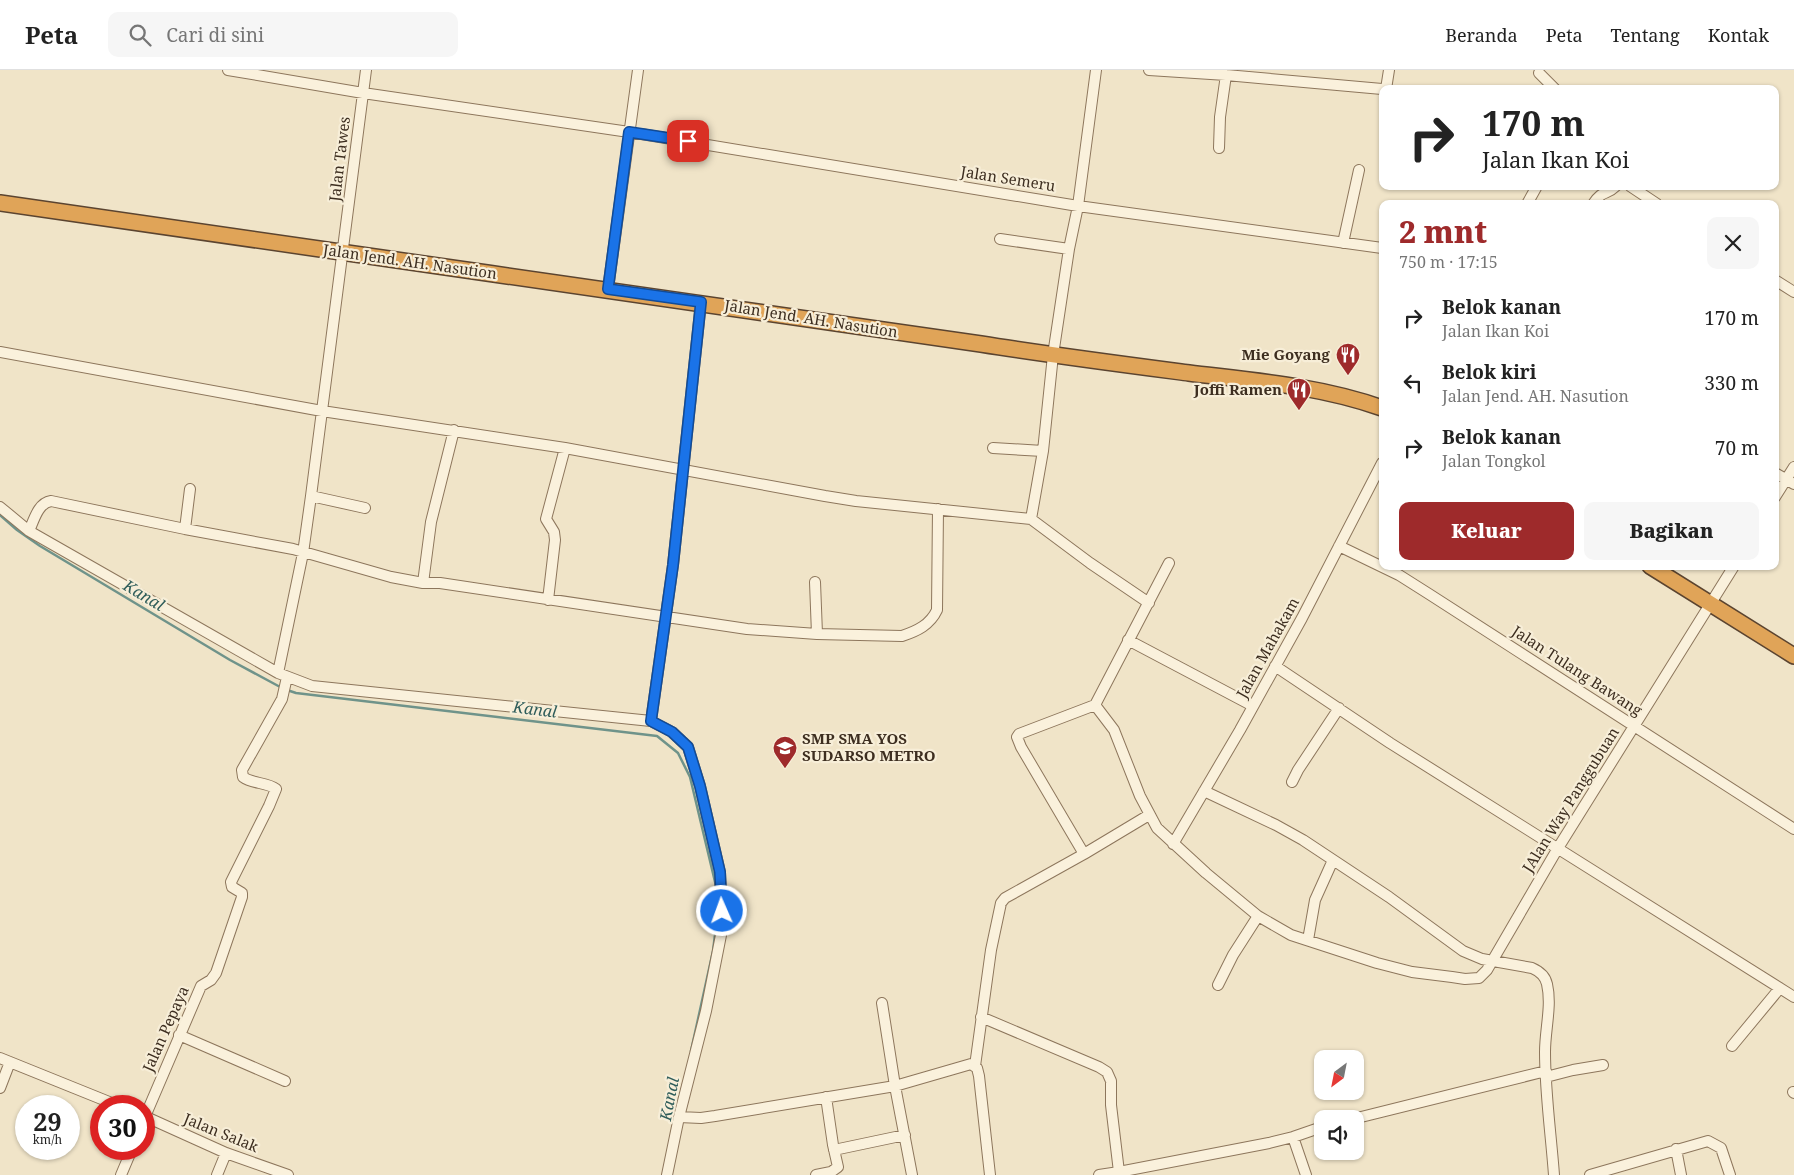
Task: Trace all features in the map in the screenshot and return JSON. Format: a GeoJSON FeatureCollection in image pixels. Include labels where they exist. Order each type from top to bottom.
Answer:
{"type":"FeatureCollection","features":[{"type":"Feature","properties":{"kind":"highway","name":"Jalan Jend. AH. Nasution"},"geometry":{"type":"LineString","coordinates":[[0,203],[120,222],[701,302],[1053,355],[1293,385],[1336,394],[1379,407]]}},
{"type":"Feature","properties":{"kind":"highway"},"geometry":{"type":"LineString","coordinates":[[1656,570],[1794,656]]}},
{"type":"Feature","properties":{"kind":"street","name":"Jalan Semeru"},"geometry":{"type":"LineString","coordinates":[[228,70],[363,93],[629,132],[1078,206],[1379,248]]}},
{"type":"Feature","properties":{"kind":"street","name":"Jalan Tawes"},"geometry":{"type":"LineString","coordinates":[[282,699],[311,496],[366,70]]}},
{"type":"Feature","properties":{"kind":"street"},"geometry":{"type":"LineString","coordinates":[[608,289],[638,70]]}},
{"type":"Feature","properties":{"kind":"street"},"geometry":{"type":"LineString","coordinates":[[1031,519],[1043,451],[1053,355],[1069,249],[1078,206],[1096,70]]}},
{"type":"Feature","properties":{"kind":"street"},"geometry":{"type":"LineString","coordinates":[[1149,70],[1379,89]]}},
{"type":"Feature","properties":{"kind":"street"},"geometry":{"type":"LineString","coordinates":[[1385,85],[1389,70]]}},
{"type":"Feature","properties":{"kind":"street"},"geometry":{"type":"LineString","coordinates":[[1537,71],[1551,85]]}},
{"type":"Feature","properties":{"kind":"street"},"geometry":{"type":"LineString","coordinates":[[1219,148],[1220,117],[1226,75]]}},
{"type":"Feature","properties":{"kind":"street"},"geometry":{"type":"LineString","coordinates":[[1344,243],[1359,170]]}},
{"type":"Feature","properties":{"kind":"street"},"geometry":{"type":"LineString","coordinates":[[1595,200],[1599,194],[1611,190]]}},
{"type":"Feature","properties":{"kind":"street"},"geometry":{"type":"LineString","coordinates":[[1636,190],[1650,200]]}},
{"type":"Feature","properties":{"kind":"street"},"geometry":{"type":"LineString","coordinates":[[1000,239],[1069,249]]}},
{"type":"Feature","properties":{"kind":"street"},"geometry":{"type":"LineString","coordinates":[[1779,283],[1794,292]]}},
{"type":"Feature","properties":{"kind":"street"},"geometry":{"type":"LineString","coordinates":[[651,721],[666,617],[701,302]]}},
{"type":"Feature","properties":{"kind":"street"},"geometry":{"type":"LineString","coordinates":[[0,352],[322,411],[565,448],[856,501],[1031,519],[1090,563],[1149,603]]}},
{"type":"Feature","properties":{"kind":"street"},"geometry":{"type":"LineString","coordinates":[[423,583],[430,522],[454,430]]}},
{"type":"Feature","properties":{"kind":"street"},"geometry":{"type":"LineString","coordinates":[[548,600],[555,540],[554,532],[546,520],[565,448]]}},
{"type":"Feature","properties":{"kind":"street"},"geometry":{"type":"LineString","coordinates":[[993,448],[1043,451]]}},
{"type":"Feature","properties":{"kind":"street"},"geometry":{"type":"LineString","coordinates":[[1779,493],[1790,482],[1794,467]]}},
{"type":"Feature","properties":{"kind":"street","name":"Jalan Mahakam"},"geometry":{"type":"LineString","coordinates":[[1173,844],[1240,730],[1302,618],[1379,469]]}},
{"type":"Feature","properties":{"kind":"street"},"geometry":{"type":"LineString","coordinates":[[185,529],[190,488]]}},
{"type":"Feature","properties":{"kind":"street"},"geometry":{"type":"LineString","coordinates":[[311,496],[365,508]]}},
{"type":"Feature","properties":{"kind":"street"},"geometry":{"type":"LineString","coordinates":[[29,531],[40,506],[51,501],[293,549],[391,577],[423,583],[440,583],[747,629],[817,634],[902,636],[912,633],[929,623],[937,610],[938,509]]}},
{"type":"Feature","properties":{"kind":"street"},"geometry":{"type":"LineString","coordinates":[[0,507],[29,531],[284,677],[312,686],[651,721],[672,732],[688,747],[700,786],[720,872],[722,930],[706,1011],[679,1117],[667,1175]]}},
{"type":"Feature","properties":{"kind":"street","name":"Jalan Tulang Bawang"},"geometry":{"type":"LineString","coordinates":[[1339,546],[1379,565]]}},
{"type":"Feature","properties":{"kind":"street"},"geometry":{"type":"LineString","coordinates":[[1084,854],[1021,748],[1017,737],[1019,734],[1096,705],[1169,563]]}},
{"type":"Feature","properties":{"kind":"street","name":"Jalan Tulang Bawang"},"geometry":{"type":"LineString","coordinates":[[1389,570],[1794,829]]}},
{"type":"Feature","properties":{"kind":"street","name":"JAlan Way Panggubuan"},"geometry":{"type":"LineString","coordinates":[[1308,940],[1377,963],[1412,972],[1452,978],[1479,978],[1483,976],[1558,848],[1731,570]]}},
{"type":"Feature","properties":{"kind":"street"},"geometry":{"type":"LineString","coordinates":[[815,582],[817,634]]}},
{"type":"Feature","properties":{"kind":"street"},"geometry":{"type":"LineString","coordinates":[[1128,640],[1253,706]]}},
{"type":"Feature","properties":{"kind":"street"},"geometry":{"type":"LineString","coordinates":[[1275,666],[1390,743],[1794,997]]}},
{"type":"Feature","properties":{"kind":"street","name":"Jalan Pepaya"},"geometry":{"type":"LineString","coordinates":[[153,1095],[201,986],[211,980],[216,973],[242,898],[242,894],[232,887],[231,882],[276,790],[272,786],[247,780],[243,777],[242,770],[282,699]]}},
{"type":"Feature","properties":{"kind":"street"},"geometry":{"type":"LineString","coordinates":[[1096,705],[1114,730],[1140,796],[1157,828],[1173,844],[1258,916],[1291,935],[1308,940],[1314,900],[1333,860]]}},
{"type":"Feature","properties":{"kind":"street"},"geometry":{"type":"LineString","coordinates":[[1292,782],[1339,708]]}},
{"type":"Feature","properties":{"kind":"street"},"geometry":{"type":"LineString","coordinates":[[1204,791],[1303,840],[1389,897],[1463,950],[1482,959],[1532,968],[1545,977],[1549,999],[1546,1029],[1546,1074],[1554,1175]]}},
{"type":"Feature","properties":{"kind":"street"},"geometry":{"type":"LineString","coordinates":[[990,1175],[979,1076],[975,1066],[990,950],[1001,903],[1006,898],[1149,815]]}},
{"type":"Feature","properties":{"kind":"street"},"geometry":{"type":"LineString","coordinates":[[1218,985],[1233,955],[1258,916]]}},
{"type":"Feature","properties":{"kind":"street"},"geometry":{"type":"LineString","coordinates":[[1732,1046],[1780,988]]}},
{"type":"Feature","properties":{"kind":"street"},"geometry":{"type":"LineString","coordinates":[[882,1003],[912,1175]]}},
{"type":"Feature","properties":{"kind":"street"},"geometry":{"type":"LineString","coordinates":[[981,1018],[1107,1072],[1111,1082],[1119,1174]]}},
{"type":"Feature","properties":{"kind":"street"},"geometry":{"type":"LineString","coordinates":[[179,1035],[285,1081]]}},
{"type":"Feature","properties":{"kind":"street"},"geometry":{"type":"LineString","coordinates":[[0,1088],[5,1060],[92,1095]]}},
{"type":"Feature","properties":{"kind":"street"},"geometry":{"type":"LineString","coordinates":[[679,1117],[701,1118],[716,1116],[895,1086],[969,1065],[975,1066]]}},
{"type":"Feature","properties":{"kind":"street"},"geometry":{"type":"LineString","coordinates":[[1364,1116],[1546,1074],[1603,1065]]}},
{"type":"Feature","properties":{"kind":"street"},"geometry":{"type":"LineString","coordinates":[[816,1175],[832,1172],[838,1168],[826,1097]]}},
{"type":"Feature","properties":{"kind":"street","name":"Jalan Salak"},"geometry":{"type":"LineString","coordinates":[[155,1122],[284,1174]]}},
{"type":"Feature","properties":{"kind":"street"},"geometry":{"type":"LineString","coordinates":[[1099,1175],[1119,1174],[1233,1151],[1293,1137],[1314,1130]]}},
{"type":"Feature","properties":{"kind":"street"},"geometry":{"type":"LineString","coordinates":[[834,1150],[906,1135]]}},
{"type":"Feature","properties":{"kind":"street"},"geometry":{"type":"LineString","coordinates":[[1293,1137],[1306,1175]]}},
{"type":"Feature","properties":{"kind":"street"},"geometry":{"type":"LineString","coordinates":[[1590,1175],[1708,1141],[1720,1148],[1730,1175]]}},
{"type":"Feature","properties":{"kind":"street"},"geometry":{"type":"LineString","coordinates":[[1676,1150],[1681,1175]]}},
{"type":"Feature","properties":{"kind":"street"},"geometry":{"type":"LineString","coordinates":[[217,1175],[226,1152]]}},
{"type":"Feature","properties":{"kind":"street"},"geometry":{"type":"LineString","coordinates":[[122,1175],[128,1160]]}},
{"type":"Feature","properties":{"kind":"waterway","name":"Kanal"},"geometry":{"type":"LineString","coordinates":[[0,515],[40,546],[230,660],[282,688]]}},
{"type":"Feature","properties":{"kind":"waterway","name":"Kanal"},"geometry":{"type":"LineString","coordinates":[[287,690],[296,693],[657,736],[678,753],[690,777],[716,886]]}},
{"type":"Feature","properties":{"kind":"waterway","name":"Kanal"},"geometry":{"type":"LineString","coordinates":[[691,1051],[713,951],[717,919]]}},
{"type":"Feature","properties":{"kind":"place","name":"Mie Goyang"},"geometry":{"type":"Point","coordinates":[1348,376]}},
{"type":"Feature","properties":{"kind":"place","name":"Joffi Ramen"},"geometry":{"type":"Point","coordinates":[1299,411]}},
{"type":"Feature","properties":{"kind":"place","name":"SMP SMA YOS SUDARSO METRO"},"geometry":{"type":"Point","coordinates":[785,769]}},
{"type":"Feature","properties":{"kind":"route"},"geometry":{"type":"LineString","coordinates":[[688,141],[629,132],[608,289],[701,302],[673,565],[651,721],[672,732],[688,747],[700,786],[720,872],[722,911]]}}]}
